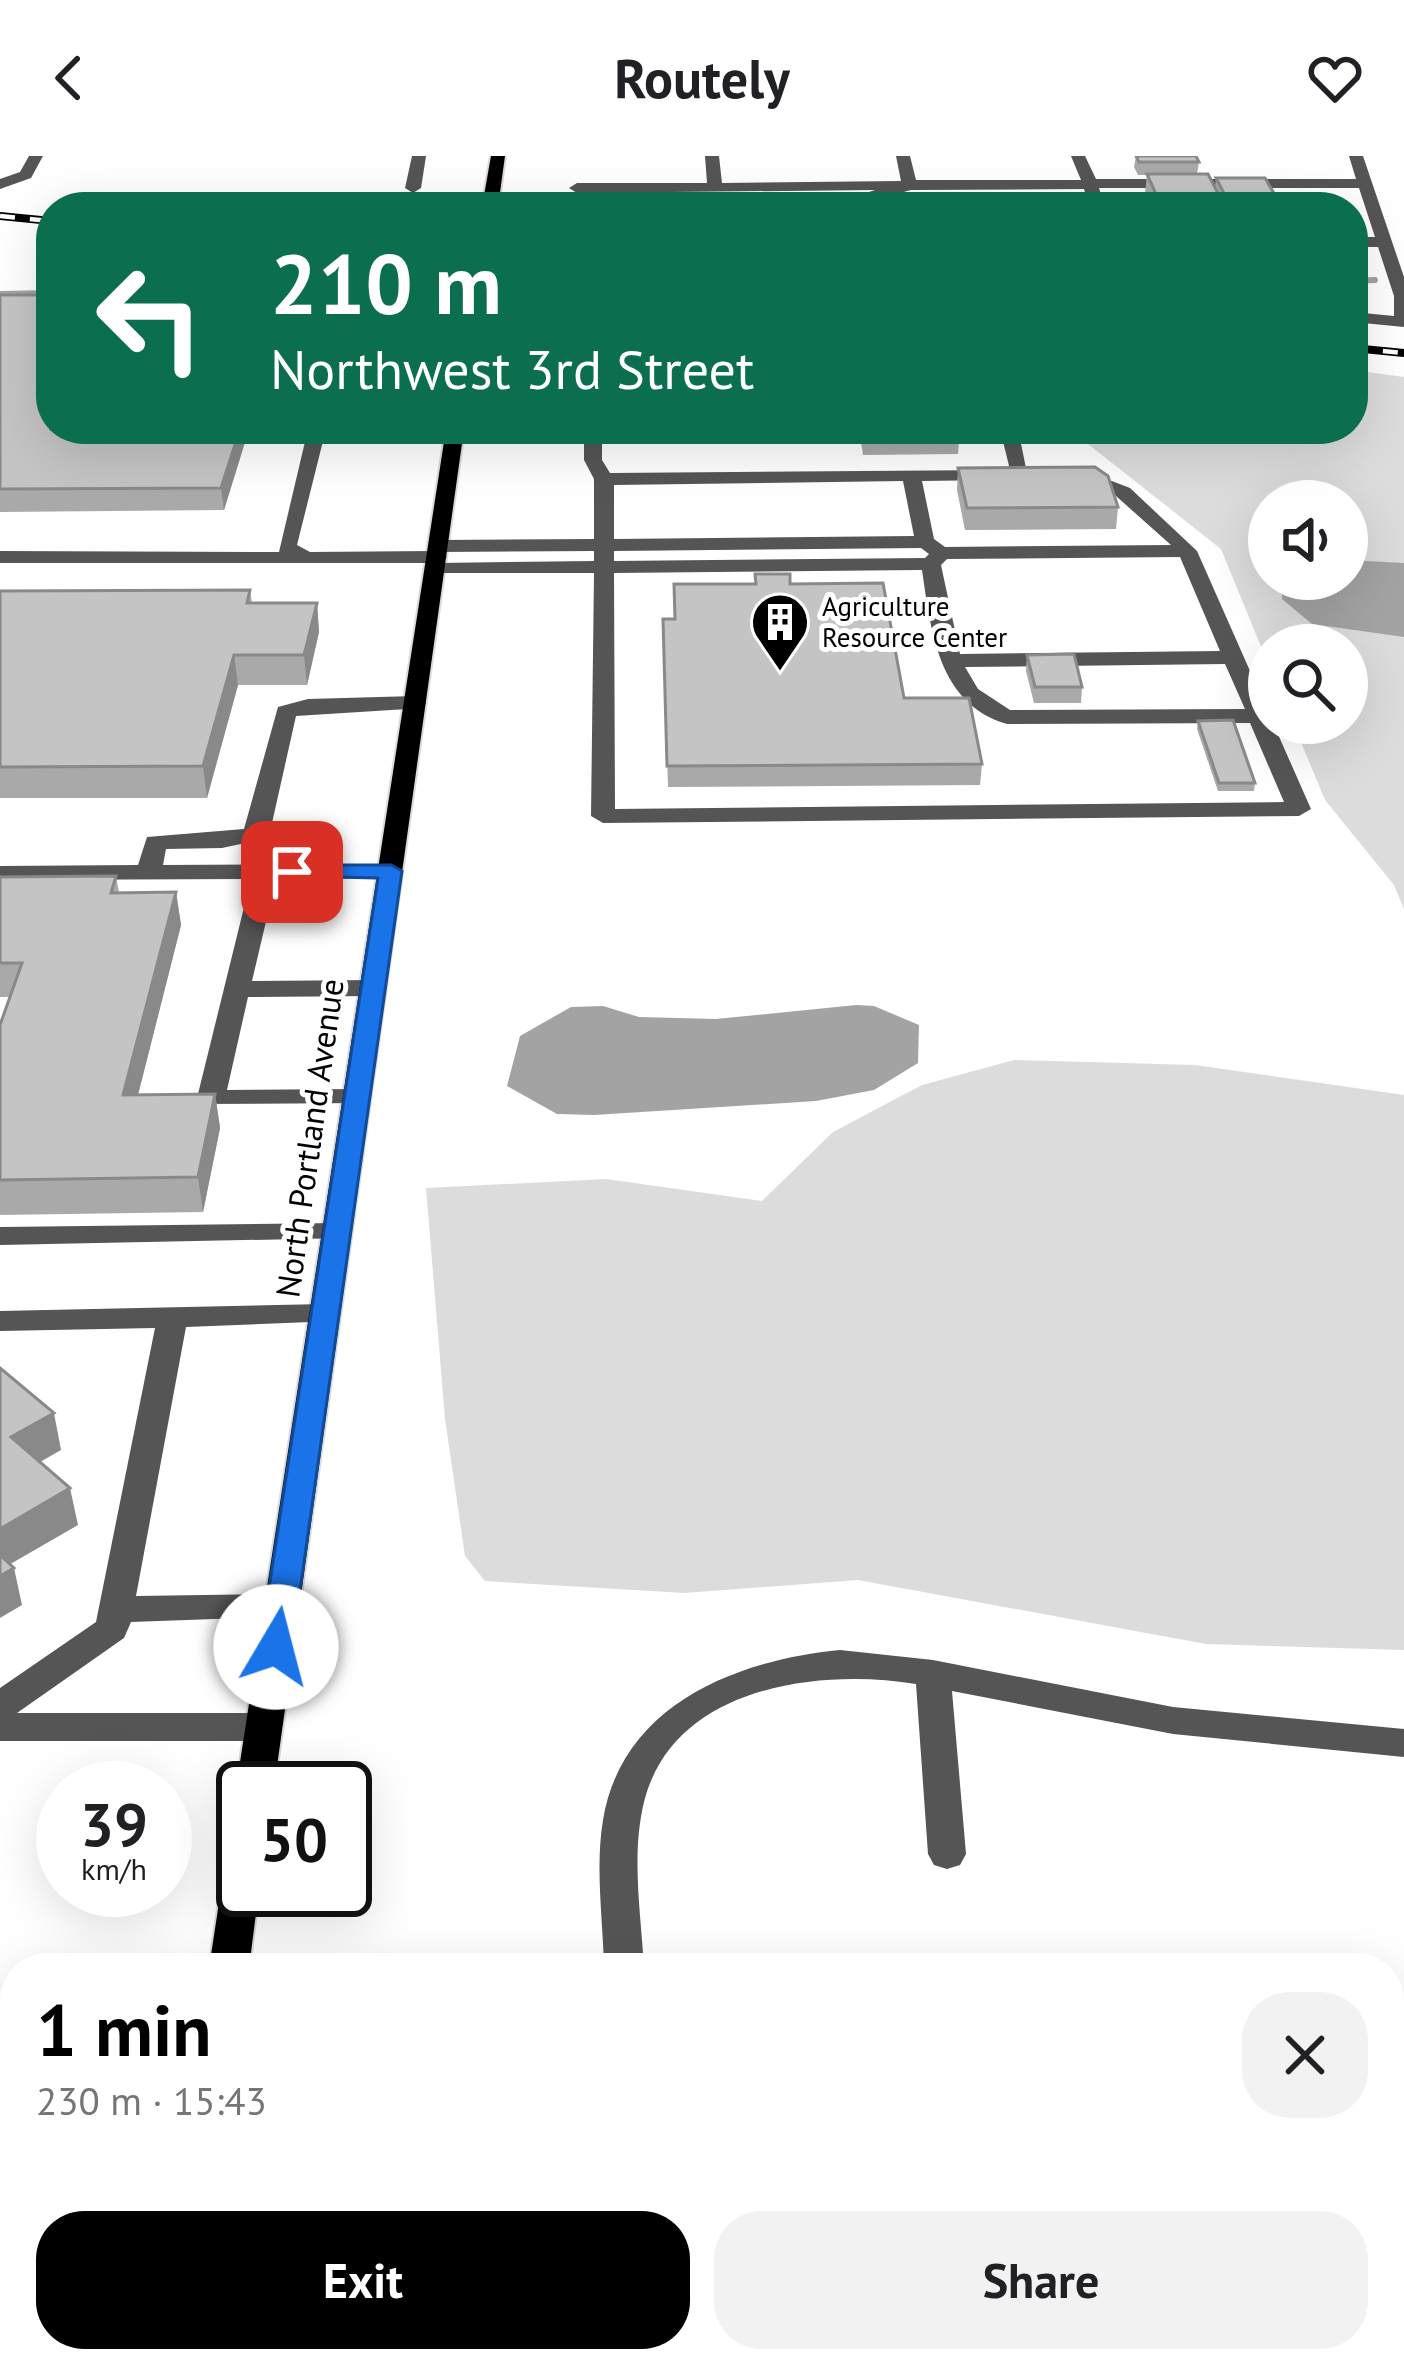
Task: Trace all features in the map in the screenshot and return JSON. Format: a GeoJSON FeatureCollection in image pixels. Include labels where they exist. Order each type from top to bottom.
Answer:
{"type":"FeatureCollection","features":[{"type":"Feature","properties":{"kind":"main road"},"geometry":{"type":"LineString","coordinates":[[492,192],[498,156]]}},
{"type":"Feature","properties":{"kind":"main road","name":"North Portland Avenue"},"geometry":{"type":"LineString","coordinates":[[259,1761],[453,444]]}},
{"type":"Feature","properties":{"kind":"main road"},"geometry":{"type":"LineString","coordinates":[[231,1953],[236,1917]]}},
{"type":"Feature","properties":{"kind":"street"},"geometry":{"type":"LineString","coordinates":[[0,184],[26,176],[35,156]]}},
{"type":"Feature","properties":{"kind":"street"},"geometry":{"type":"LineString","coordinates":[[413,188],[419,156]]}},
{"type":"Feature","properties":{"kind":"street"},"geometry":{"type":"LineString","coordinates":[[712,156],[715,188]]}},
{"type":"Feature","properties":{"kind":"street"},"geometry":{"type":"LineString","coordinates":[[903,156],[910,185]]}},
{"type":"Feature","properties":{"kind":"street"},"geometry":{"type":"LineString","coordinates":[[1078,156],[1092,192]]}},
{"type":"Feature","properties":{"kind":"street"},"geometry":{"type":"LineString","coordinates":[[1356,156],[1367,192]]}},
{"type":"Feature","properties":{"kind":"street"},"geometry":{"type":"LineString","coordinates":[[771,179],[773,192]]}},
{"type":"Feature","properties":{"kind":"street"},"geometry":{"type":"LineString","coordinates":[[576,192],[577,182],[715,188],[771,179],[910,185],[1364,183]]}},
{"type":"Feature","properties":{"kind":"street"},"geometry":{"type":"LineString","coordinates":[[885,192],[910,185]]}},
{"type":"Feature","properties":{"kind":"street"},"geometry":{"type":"LineString","coordinates":[[1368,194],[1402,296],[1403,322],[1368,318]]}},
{"type":"Feature","properties":{"kind":"street"},"geometry":{"type":"LineString","coordinates":[[1368,242],[1386,242]]}},
{"type":"Feature","properties":{"kind":"street"},"geometry":{"type":"LineString","coordinates":[[307,557],[286,548],[313,444]]}},
{"type":"Feature","properties":{"kind":"street"},"geometry":{"type":"LineString","coordinates":[[593,444],[593,460],[604,478],[603,817],[1299,809],[1271,744]]}},
{"type":"Feature","properties":{"kind":"street"},"geometry":{"type":"LineString","coordinates":[[1020,444],[1040,474]]}},
{"type":"Feature","properties":{"kind":"street"},"geometry":{"type":"LineString","coordinates":[[911,475],[953,661],[966,693],[981,706],[1007,717],[1248,716]]}},
{"type":"Feature","properties":{"kind":"street"},"geometry":{"type":"LineString","coordinates":[[604,478],[1095,476],[1166,526],[1187,551],[1248,691]]}},
{"type":"Feature","properties":{"kind":"street"},"geometry":{"type":"LineString","coordinates":[[0,557],[1187,551]]}},
{"type":"Feature","properties":{"kind":"street"},"geometry":{"type":"LineString","coordinates":[[953,661],[1233,657]]}},
{"type":"Feature","properties":{"kind":"street"},"geometry":{"type":"LineString","coordinates":[[149,872],[156,842],[222,841],[252,835],[260,824],[286,712],[308,706],[415,703]]}},
{"type":"Feature","properties":{"kind":"street"},"geometry":{"type":"LineString","coordinates":[[0,873],[391,871]]}},
{"type":"Feature","properties":{"kind":"street"},"geometry":{"type":"LineString","coordinates":[[266,872],[211,1098],[357,1097]]}},
{"type":"Feature","properties":{"kind":"street"},"geometry":{"type":"LineString","coordinates":[[237,989],[374,988]]}},
{"type":"Feature","properties":{"kind":"street"},"geometry":{"type":"LineString","coordinates":[[0,1236],[338,1232]]}},
{"type":"Feature","properties":{"kind":"street"},"geometry":{"type":"LineString","coordinates":[[0,1321],[325,1315]]}},
{"type":"Feature","properties":{"kind":"street"},"geometry":{"type":"LineString","coordinates":[[0,1706],[112,1629],[172,1318]]}},
{"type":"Feature","properties":{"kind":"street"},"geometry":{"type":"LineString","coordinates":[[117,1609],[282,1607]]}},
{"type":"Feature","properties":{"kind":"street"},"geometry":{"type":"LineString","coordinates":[[624,1953],[625,1803],[642,1764],[669,1726],[706,1700],[795,1664],[880,1663],[1152,1718],[1404,1743]]}},
{"type":"Feature","properties":{"kind":"street"},"geometry":{"type":"LineString","coordinates":[[933,1673],[947,1854]]}},
{"type":"Feature","properties":{"kind":"street"},"geometry":{"type":"LineString","coordinates":[[0,1727],[264,1727]]}},
{"type":"Feature","properties":{"kind":"shaded area"},"geometry":{"type":"Polygon","coordinates":[[[1368,372],[1404,377],[1404,909],[1394,885],[1325,800],[1302,744],[1368,744],[1368,624],[1252,624],[1221,549],[1088,444],[1368,444],[1368,372]]]}},
{"type":"Feature","properties":{"kind":"shaded area"},"geometry":{"type":"Polygon","coordinates":[[[1368,561],[1404,563],[1404,637],[1368,632],[1368,624],[1312,624],[1283,600],[1368,600],[1368,561]]]}},
{"type":"Feature","properties":{"kind":"shaded area"},"geometry":{"type":"Polygon","coordinates":[[[603,1006],[639,1017],[716,1019],[874,1006],[919,1025],[918,1063],[874,1090],[816,1101],[594,1115],[557,1114],[507,1086],[520,1036],[571,1007],[603,1006]]]}},
{"type":"Feature","properties":{"kind":"shaded area"},"geometry":{"type":"Polygon","coordinates":[[[1014,1060],[1195,1065],[1404,1095],[1404,1650],[1206,1644],[858,1580],[684,1593],[485,1581],[465,1556],[445,1419],[426,1188],[606,1179],[762,1201],[833,1132],[922,1085],[1014,1060]]]}},
{"type":"Feature","properties":{"kind":"building"},"geometry":{"type":"Polygon","coordinates":[[[1136,156],[1196,156],[1199,162],[1139,162],[1136,156]]]}},
{"type":"Feature","properties":{"kind":"building"},"geometry":{"type":"Polygon","coordinates":[[[1147,174],[1208,174],[1217,192],[1155,192],[1147,174]]]}},
{"type":"Feature","properties":{"kind":"building"},"geometry":{"type":"Polygon","coordinates":[[[1216,178],[1265,178],[1273,192],[1223,192],[1216,178]]]}},
{"type":"Feature","properties":{"kind":"building"},"geometry":{"type":"Polygon","coordinates":[[[0,295],[36,295],[36,444],[235,444],[221,488],[0,489],[0,295]]]}},
{"type":"Feature","properties":{"kind":"building"},"geometry":{"type":"Polygon","coordinates":[[[1095,467],[1108,476],[1118,507],[967,508],[958,468],[1095,467]]]}},
{"type":"Feature","properties":{"kind":"building"},"geometry":{"type":"Polygon","coordinates":[[[755,574],[790,574],[790,584],[883,583],[904,698],[969,698],[982,764],[667,766],[663,619],[675,619],[674,584],[756,584],[755,574]]]}},
{"type":"Feature","properties":{"kind":"building"},"geometry":{"type":"Polygon","coordinates":[[[250,590],[247,603],[317,603],[304,655],[234,655],[203,766],[0,767],[0,591],[250,590]]]}},
{"type":"Feature","properties":{"kind":"building"},"geometry":{"type":"Polygon","coordinates":[[[1074,654],[1082,687],[1035,687],[1027,655],[1074,654]]]}},
{"type":"Feature","properties":{"kind":"building"},"geometry":{"type":"Polygon","coordinates":[[[1233,720],[1255,783],[1219,783],[1198,721],[1233,720]]]}},
{"type":"Feature","properties":{"kind":"building"},"geometry":{"type":"Polygon","coordinates":[[[116,876],[111,893],[176,892],[123,1095],[215,1094],[198,1177],[0,1180],[0,1025],[22,963],[0,963],[0,877],[116,876]]]}},
{"type":"Feature","properties":{"kind":"building"},"geometry":{"type":"Polygon","coordinates":[[[0,1368],[54,1413],[11,1437],[70,1488],[0,1529],[0,1368]]]}},
{"type":"Feature","properties":{"kind":"building"},"geometry":{"type":"Polygon","coordinates":[[[0,1555],[14,1568],[0,1576],[0,1555]]]}},
{"type":"Feature","properties":{"kind":"waterway"},"geometry":{"type":"LineString","coordinates":[[1368,280],[1375,280]]}},
{"type":"Feature","properties":{"kind":"waterway"},"geometry":{"type":"LineString","coordinates":[[0,294],[36,293]]}},
{"type":"Feature","properties":{"kind":"railway"},"geometry":{"type":"LineString","coordinates":[[0,216],[36,220]]}},
{"type":"Feature","properties":{"kind":"railway"},"geometry":{"type":"LineString","coordinates":[[1368,349],[1404,353]]}},
{"type":"Feature","properties":{"kind":"place","name":"Agriculture Resource Center"},"geometry":{"type":"Point","coordinates":[780,673]}},
{"type":"Feature","properties":{"kind":"route"},"geometry":{"type":"LineString","coordinates":[[276,1647],[391,871],[292,872]]}}]}
